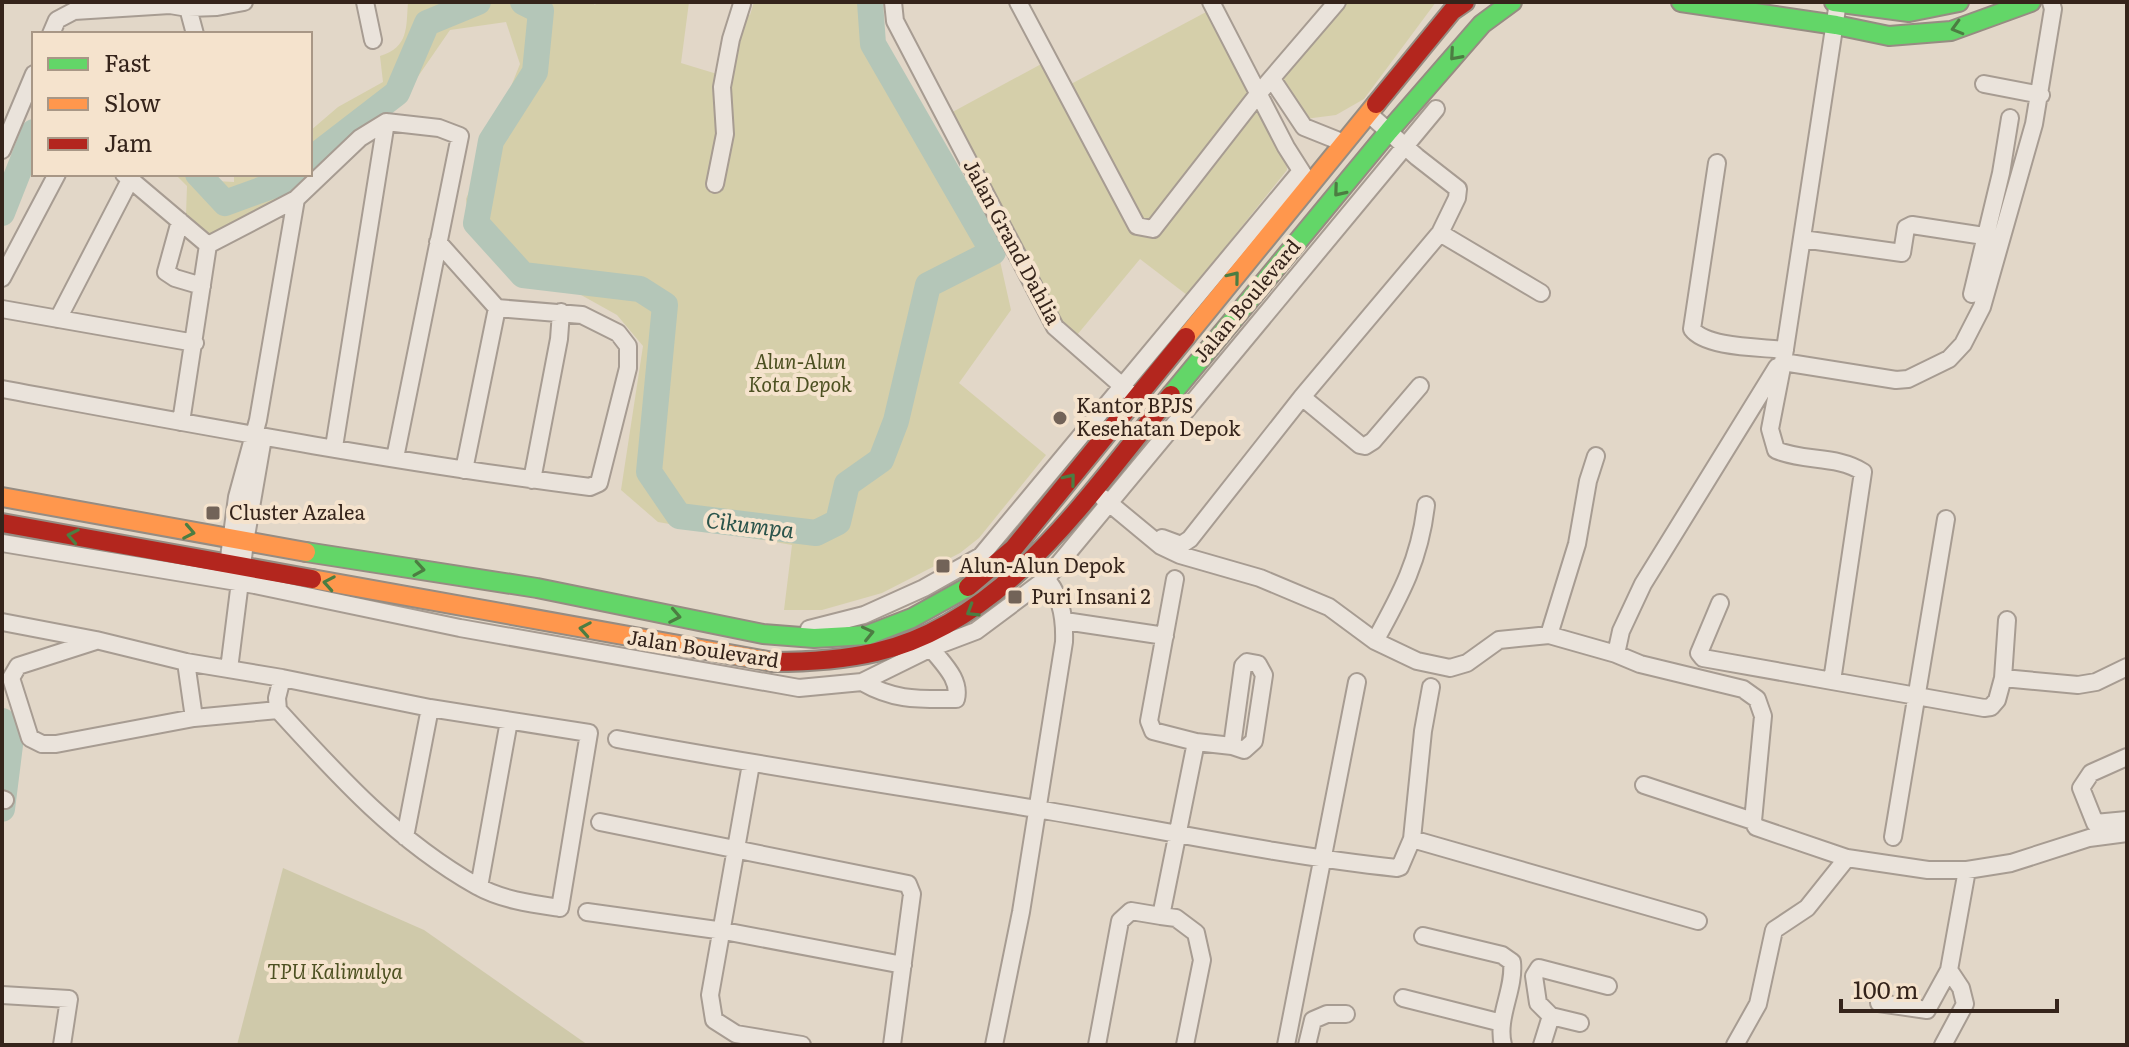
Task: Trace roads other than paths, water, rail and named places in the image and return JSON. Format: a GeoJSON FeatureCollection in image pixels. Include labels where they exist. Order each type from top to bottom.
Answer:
{"type":"FeatureCollection","features":[{"type":"Feature","properties":{"kind":"main road","name":"Jalan Boulevard"},"geometry":{"type":"LineString","coordinates":[[2,497],[238,541],[537,588],[763,634],[814,638],[868,635],[946,601],[980,579],[1014,548],[1130,392],[1305,178],[1344,143],[1452,11],[1465,2]]}},
{"type":"Feature","properties":{"kind":"main road","name":"Jalan Boulevard"},"geometry":{"type":"LineString","coordinates":[[2,523],[237,572],[768,662],[804,663],[872,655],[910,644],[976,609],[1032,562],[1389,131],[1482,24],[1512,2]]}},
{"type":"Feature","properties":{"kind":"main road"},"geometry":{"type":"LineString","coordinates":[[1681,2],[1889,36],[1951,31],[2031,2]]}},
{"type":"Feature","properties":{"kind":"main road"},"geometry":{"type":"LineString","coordinates":[[1837,2],[1909,12],[1959,2]]}},
{"type":"Feature","properties":{"kind":"street"},"geometry":{"type":"LineString","coordinates":[[52,32],[57,20],[74,11],[170,3],[188,8],[244,2]]}},
{"type":"Feature","properties":{"kind":"street"},"geometry":{"type":"LineString","coordinates":[[365,2],[373,40]]}},
{"type":"Feature","properties":{"kind":"street","name":"Jalan Grand Dahlia"},"geometry":{"type":"LineString","coordinates":[[893,2],[895,21],[1055,327],[1130,392]]}},
{"type":"Feature","properties":{"kind":"street"},"geometry":{"type":"LineString","coordinates":[[1018,2],[1137,226],[1153,229],[1259,93],[1337,2]]}},
{"type":"Feature","properties":{"kind":"street"},"geometry":{"type":"LineString","coordinates":[[1211,2],[1305,178]]}},
{"type":"Feature","properties":{"kind":"street"},"geometry":{"type":"LineString","coordinates":[[1832,681],[1863,472],[1845,463],[1788,455],[1776,450],[1770,429],[1836,25],[1837,2]]}},
{"type":"Feature","properties":{"kind":"street"},"geometry":{"type":"LineString","coordinates":[[715,184],[725,134],[722,87],[740,3]]}},
{"type":"Feature","properties":{"kind":"street"},"geometry":{"type":"LineString","coordinates":[[1717,163],[1692,329],[1696,334],[1716,342],[1896,380],[1908,379],[1949,359],[1963,344],[1982,307],[2041,95],[2056,4]]}},
{"type":"Feature","properties":{"kind":"street"},"geometry":{"type":"LineString","coordinates":[[188,8],[194,32]]}},
{"type":"Feature","properties":{"kind":"street"},"geometry":{"type":"LineString","coordinates":[[2,150],[32,79]]}},
{"type":"Feature","properties":{"kind":"street"},"geometry":{"type":"LineString","coordinates":[[1272,79],[1304,127],[1344,143]]}},
{"type":"Feature","properties":{"kind":"street"},"geometry":{"type":"LineString","coordinates":[[1984,84],[2041,95]]}},
{"type":"Feature","properties":{"kind":"street"},"geometry":{"type":"LineString","coordinates":[[2,543],[237,572],[460,628],[799,688],[862,682],[931,648],[976,631],[1047,578],[1436,109]]}},
{"type":"Feature","properties":{"kind":"street"},"geometry":{"type":"LineString","coordinates":[[1092,489],[1112,499],[1163,539],[1181,545],[1190,539],[1302,397],[1440,233],[1457,198],[1458,189],[1369,114]]}},
{"type":"Feature","properties":{"kind":"street"},"geometry":{"type":"LineString","coordinates":[[1972,294],[2001,173],[2010,118]]}},
{"type":"Feature","properties":{"kind":"street"},"geometry":{"type":"LineString","coordinates":[[334,447],[386,122]]}},
{"type":"Feature","properties":{"kind":"street"},"geometry":{"type":"LineString","coordinates":[[208,245],[296,199],[360,138],[386,122],[439,128],[460,136],[395,458]]}},
{"type":"Feature","properties":{"kind":"street"},"geometry":{"type":"LineString","coordinates":[[2,278],[56,176]]}},
{"type":"Feature","properties":{"kind":"street"},"geometry":{"type":"LineString","coordinates":[[58,319],[127,177],[208,245]]}},
{"type":"Feature","properties":{"kind":"street"},"geometry":{"type":"LineString","coordinates":[[229,669],[237,572],[237,497],[258,437],[296,199]]}},
{"type":"Feature","properties":{"kind":"street"},"geometry":{"type":"LineString","coordinates":[[180,221],[166,272],[202,286]]}},
{"type":"Feature","properties":{"kind":"street"},"geometry":{"type":"LineString","coordinates":[[1802,239],[1902,253],[1906,228],[1912,225],[1984,236]]}},
{"type":"Feature","properties":{"kind":"street"},"geometry":{"type":"LineString","coordinates":[[1440,233],[1541,293]]}},
{"type":"Feature","properties":{"kind":"street"},"geometry":{"type":"LineString","coordinates":[[2,389],[258,437],[464,470],[590,487],[599,483],[628,368],[628,346],[618,333],[582,315],[497,308],[438,242]]}},
{"type":"Feature","properties":{"kind":"street"},"geometry":{"type":"LineString","coordinates":[[181,422],[208,245]]}},
{"type":"Feature","properties":{"kind":"street"},"geometry":{"type":"LineString","coordinates":[[464,470],[497,308]]}},
{"type":"Feature","properties":{"kind":"street"},"geometry":{"type":"LineString","coordinates":[[2,309],[195,343]]}},
{"type":"Feature","properties":{"kind":"street"},"geometry":{"type":"LineString","coordinates":[[532,480],[559,339],[561,312]]}},
{"type":"Feature","properties":{"kind":"street"},"geometry":{"type":"LineString","coordinates":[[1616,654],[1621,631],[1643,584],[1784,356]]}},
{"type":"Feature","properties":{"kind":"street"},"geometry":{"type":"LineString","coordinates":[[1302,397],[1363,446],[1373,441],[1420,386]]}},
{"type":"Feature","properties":{"kind":"street"},"geometry":{"type":"LineString","coordinates":[[809,629],[864,615],[924,588],[981,556],[1130,392]]}},
{"type":"Feature","properties":{"kind":"street"},"geometry":{"type":"LineString","coordinates":[[1549,635],[1577,544],[1588,481],[1596,456]]}},
{"type":"Feature","properties":{"kind":"street"},"geometry":{"type":"LineString","coordinates":[[1112,499],[1161,546],[1180,555],[1260,578],[1329,607],[1375,641],[1417,661],[1450,668],[1467,663],[1499,640],[1549,635],[1640,664],[1743,689],[1757,699],[1763,716],[1753,821],[1756,827],[1847,858],[1928,870],[1967,870],[2011,863],[2089,838],[2127,833]]}},
{"type":"Feature","properties":{"kind":"street"},"geometry":{"type":"LineString","coordinates":[[1375,641],[1408,580],[1423,533],[1426,505]]}},
{"type":"Feature","properties":{"kind":"street"},"geometry":{"type":"LineString","coordinates":[[1893,837],[1946,519]]}},
{"type":"Feature","properties":{"kind":"street"},"geometry":{"type":"LineString","coordinates":[[994,1045],[1021,912],[1065,621],[1057,590],[1032,562],[1014,548]]}},
{"type":"Feature","properties":{"kind":"street"},"geometry":{"type":"LineString","coordinates":[[1175,579],[1150,727],[1160,735],[1244,750],[1254,741],[1264,675],[1258,664],[1247,662],[1243,666],[1232,746]]}},
{"type":"Feature","properties":{"kind":"street"},"geometry":{"type":"LineString","coordinates":[[1720,603],[1699,653],[1703,658],[1984,708],[1991,707],[1997,700],[2003,678],[2007,620]]}},
{"type":"Feature","properties":{"kind":"street"},"geometry":{"type":"LineString","coordinates":[[1065,621],[1165,636]]}},
{"type":"Feature","properties":{"kind":"street"},"geometry":{"type":"LineString","coordinates":[[2,622],[186,662],[282,678],[430,708],[589,733],[560,908],[524,902],[479,887],[405,837],[355,795],[278,710],[277,698],[282,678]]}},
{"type":"Feature","properties":{"kind":"street"},"geometry":{"type":"LineString","coordinates":[[96,640],[18,666],[11,678],[30,738],[42,744],[56,744],[194,718],[278,710]]}},
{"type":"Feature","properties":{"kind":"street"},"geometry":{"type":"LineString","coordinates":[[862,682],[905,699],[956,699],[958,689],[954,679],[931,648]]}},
{"type":"Feature","properties":{"kind":"street"},"geometry":{"type":"LineString","coordinates":[[186,662],[194,718]]}},
{"type":"Feature","properties":{"kind":"street"},"geometry":{"type":"LineString","coordinates":[[2003,678],[2078,685],[2096,682],[2127,667]]}},
{"type":"Feature","properties":{"kind":"street"},"geometry":{"type":"LineString","coordinates":[[1286,1045],[1357,682]]}},
{"type":"Feature","properties":{"kind":"street"},"geometry":{"type":"LineString","coordinates":[[617,739],[1320,860],[1398,868],[1412,839],[1423,731],[1431,687]]}},
{"type":"Feature","properties":{"kind":"street"},"geometry":{"type":"LineString","coordinates":[[405,837],[430,708]]}},
{"type":"Feature","properties":{"kind":"street"},"geometry":{"type":"LineString","coordinates":[[479,887],[509,721]]}},
{"type":"Feature","properties":{"kind":"street"},"geometry":{"type":"LineString","coordinates":[[1161,916],[1196,742]]}},
{"type":"Feature","properties":{"kind":"street"},"geometry":{"type":"LineString","coordinates":[[2127,757],[2091,773],[2081,788],[2095,823],[2127,820]]}},
{"type":"Feature","properties":{"kind":"street"},"geometry":{"type":"LineString","coordinates":[[751,764],[724,931],[710,995],[714,1020],[736,1034],[802,1045]]}},
{"type":"Feature","properties":{"kind":"street"},"geometry":{"type":"LineString","coordinates":[[1644,785],[1753,821]]}},
{"type":"Feature","properties":{"kind":"street"},"geometry":{"type":"LineString","coordinates":[[600,822],[908,884],[912,894],[892,1045]]}},
{"type":"Feature","properties":{"kind":"street"},"geometry":{"type":"LineString","coordinates":[[1412,839],[1698,921]]}},
{"type":"Feature","properties":{"kind":"street"},"geometry":{"type":"LineString","coordinates":[[1735,1045],[1758,1004],[1774,930],[1807,908],[1847,858]]}},
{"type":"Feature","properties":{"kind":"street"},"geometry":{"type":"LineString","coordinates":[[1879,1003],[1927,1010],[1949,970],[1967,870]]}},
{"type":"Feature","properties":{"kind":"street"},"geometry":{"type":"LineString","coordinates":[[1097,1045],[1120,921],[1131,911],[1176,918],[1196,933],[1202,960],[1185,1045]]}},
{"type":"Feature","properties":{"kind":"street"},"geometry":{"type":"LineString","coordinates":[[587,912],[724,931],[903,965]]}},
{"type":"Feature","properties":{"kind":"street"},"geometry":{"type":"LineString","coordinates":[[1423,936],[1502,955],[1512,962],[1514,975],[1502,1023],[1503,1045]]}},
{"type":"Feature","properties":{"kind":"street"},"geometry":{"type":"LineString","coordinates":[[1580,1023],[1551,1016],[1538,1003],[1534,976],[1539,968],[1608,986]]}},
{"type":"Feature","properties":{"kind":"street"},"geometry":{"type":"LineString","coordinates":[[1943,1045],[1965,1004],[1961,988],[1949,970]]}},
{"type":"Feature","properties":{"kind":"street"},"geometry":{"type":"LineString","coordinates":[[2,995],[69,999],[62,1045]]}},
{"type":"Feature","properties":{"kind":"street"},"geometry":{"type":"LineString","coordinates":[[1403,998],[1502,1023]]}},
{"type":"Feature","properties":{"kind":"street"},"geometry":{"type":"LineString","coordinates":[[1307,1045],[1313,1020],[1327,1014],[1346,1014]]}},
{"type":"Feature","properties":{"kind":"street"},"geometry":{"type":"LineString","coordinates":[[1542,1045],[1551,1016]]}},
{"type":"Feature","properties":{"kind":"waterway","name":"Cikumpa"},"geometry":{"type":"LineString","coordinates":[[312,158],[397,93],[427,23],[478,2]]}},
{"type":"Feature","properties":{"kind":"waterway","name":"Cikumpa"},"geometry":{"type":"LineString","coordinates":[[523,2],[541,11],[535,72],[491,141],[476,223],[523,275],[640,289],[665,305],[649,472],[679,516],[816,533],[838,522],[847,484],[881,460],[896,421],[928,285],[993,252],[873,44],[870,2]]}},
{"type":"Feature","properties":{"kind":"waterway","name":"Cikumpa"},"geometry":{"type":"LineString","coordinates":[[2,213],[32,137]]}},
{"type":"Feature","properties":{"kind":"waterway","name":"Cikumpa"},"geometry":{"type":"LineString","coordinates":[[200,176],[225,203],[280,183],[289,176]]}},
{"type":"Feature","properties":{"kind":"waterway","name":"Cikumpa"},"geometry":{"type":"LineString","coordinates":[[2,721],[10,745],[2,809]]}},
{"type":"Feature","properties":{"kind":"place","name":"Kantor BPJS Kesehatan Depok"},"geometry":{"type":"Point","coordinates":[1060,418]}},
{"type":"Feature","properties":{"kind":"place","name":"Cluster Azalea"},"geometry":{"type":"Point","coordinates":[213,513]}},
{"type":"Feature","properties":{"kind":"place","name":"Alun-Alun Depok"},"geometry":{"type":"Point","coordinates":[943,566]}},
{"type":"Feature","properties":{"kind":"place","name":"Puri Insani 2"},"geometry":{"type":"Point","coordinates":[1015,597]}},
{"type":"Feature","properties":{"kind":"park label","name":"Alun-Alun Kota Depok"},"geometry":{"type":"Point","coordinates":[800,374]}},
{"type":"Feature","properties":{"kind":"park label","name":"TPU Kalimulya"},"geometry":{"type":"Point","coordinates":[335,972]}}]}
